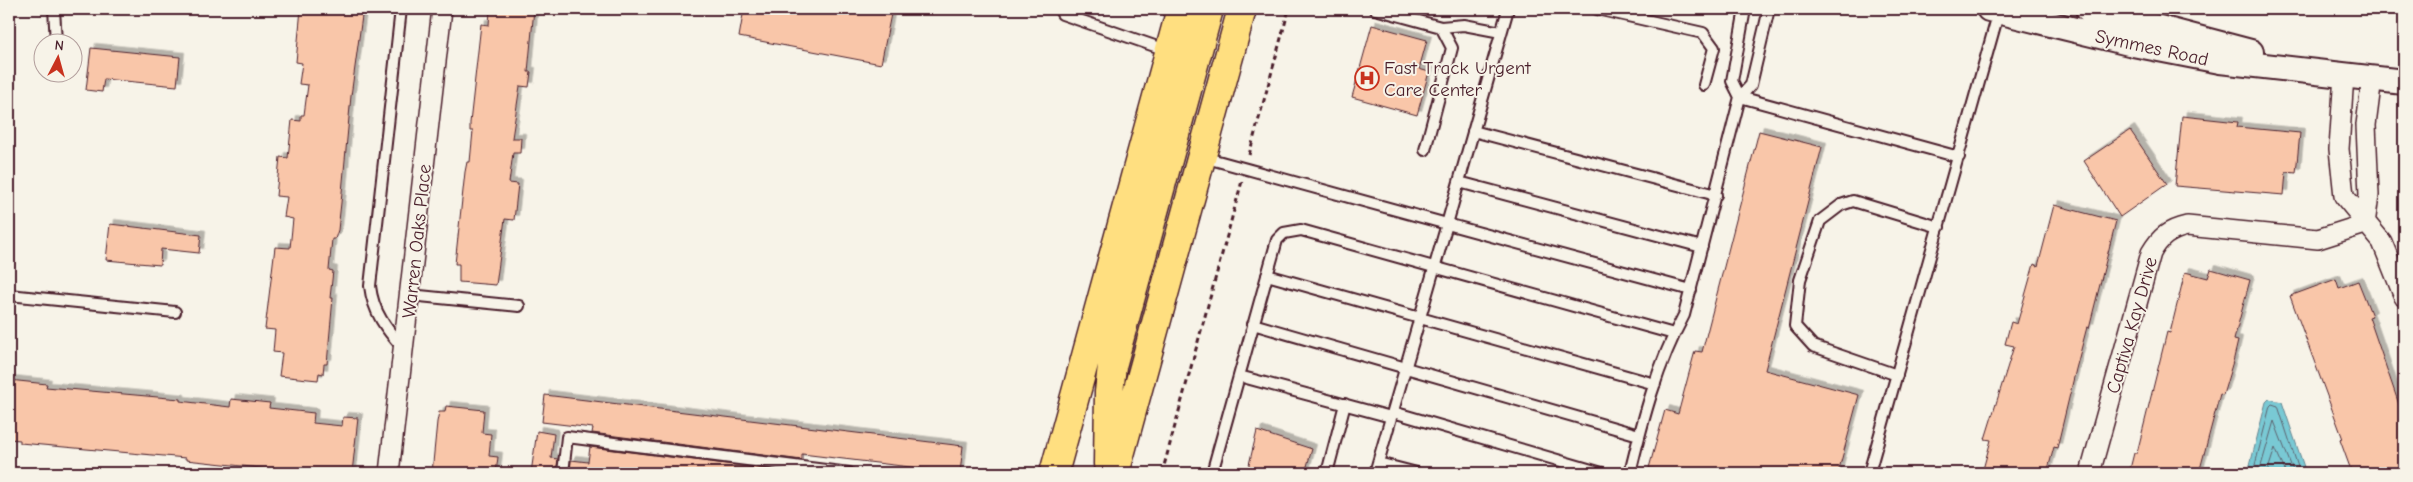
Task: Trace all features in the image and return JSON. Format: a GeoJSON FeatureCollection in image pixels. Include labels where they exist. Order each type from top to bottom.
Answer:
{"type":"FeatureCollection","features":[{"type":"Feature","properties":{"kind":"main road"},"geometry":{"type":"LineString","coordinates":[[1054,473],[1181,9]]}},
{"type":"Feature","properties":{"kind":"main road"},"geometry":{"type":"LineString","coordinates":[[1109,473],[1108,410],[1112,366],[1209,9]]}},
{"type":"Feature","properties":{"kind":"main road"},"geometry":{"type":"LineString","coordinates":[[1115,473],[1242,9]]}},
{"type":"Feature","properties":{"kind":"street","name":"Warren Oaks Place"},"geometry":{"type":"LineString","coordinates":[[390,473],[442,9]]}},
{"type":"Feature","properties":{"kind":"street","name":"Symmes Road"},"geometry":{"type":"LineString","coordinates":[[2088,9],[2317,71]]}},
{"type":"Feature","properties":{"kind":"street","name":"Symmes Road"},"geometry":{"type":"LineString","coordinates":[[1994,10],[2191,56],[2249,66],[2317,71],[2404,82]]}},
{"type":"Feature","properties":{"kind":"street"},"geometry":{"type":"LineString","coordinates":[[2344,75],[2339,149],[2344,196],[2365,224],[2382,242],[2394,266],[2404,296]]}},
{"type":"Feature","properties":{"kind":"street"},"geometry":{"type":"LineString","coordinates":[[2365,224],[2369,195],[2366,125],[2372,78]]}},
{"type":"Feature","properties":{"kind":"street","name":"Captiva Kay Drive"},"geometry":{"type":"LineString","coordinates":[[2090,473],[2151,252],[2158,241],[2171,230],[2187,226],[2318,239],[2365,224]]}},
{"type":"Feature","properties":{"kind":"lane"},"geometry":{"type":"LineString","coordinates":[[54,9],[55,32]]}},
{"type":"Feature","properties":{"kind":"lane"},"geometry":{"type":"LineString","coordinates":[[401,9],[370,286],[372,304],[385,328],[403,348]]}},
{"type":"Feature","properties":{"kind":"lane"},"geometry":{"type":"LineString","coordinates":[[1060,9],[1062,14],[1170,51]]}},
{"type":"Feature","properties":{"kind":"lane"},"geometry":{"type":"LineString","coordinates":[[1375,9],[1442,27],[1464,25],[1501,32]]}},
{"type":"Feature","properties":{"kind":"lane"},"geometry":{"type":"LineString","coordinates":[[1417,473],[1376,468],[1508,9]]}},
{"type":"Feature","properties":{"kind":"lane"},"geometry":{"type":"LineString","coordinates":[[1597,9],[1703,33],[1714,48],[1704,85]]}},
{"type":"Feature","properties":{"kind":"lane"},"geometry":{"type":"LineString","coordinates":[[1744,9],[1732,81],[1740,97],[1959,157]]}},
{"type":"Feature","properties":{"kind":"lane"},"geometry":{"type":"LineString","coordinates":[[1630,473],[1639,435],[1667,347],[1684,315],[1740,97],[1751,84],[1768,9]]}},
{"type":"Feature","properties":{"kind":"lane"},"geometry":{"type":"LineString","coordinates":[[1869,473],[1959,157],[1994,10]]}},
{"type":"Feature","properties":{"kind":"lane"},"geometry":{"type":"LineString","coordinates":[[1425,150],[1452,48],[1442,27]]}},
{"type":"Feature","properties":{"kind":"lane"},"geometry":{"type":"LineString","coordinates":[[1473,131],[1716,195]]}},
{"type":"Feature","properties":{"kind":"lane"},"geometry":{"type":"LineString","coordinates":[[1202,157],[1691,290]]}},
{"type":"Feature","properties":{"kind":"lane"},"geometry":{"type":"LineString","coordinates":[[1459,182],[1702,247]]}},
{"type":"Feature","properties":{"kind":"lane"},"geometry":{"type":"LineString","coordinates":[[1897,375],[1813,346],[1795,326],[1800,280],[1820,221],[1841,205],[1853,200],[1939,227]]}},
{"type":"Feature","properties":{"kind":"lane"},"geometry":{"type":"LineString","coordinates":[[1212,473],[1277,240],[1284,233],[1301,230],[1674,334]]}},
{"type":"Feature","properties":{"kind":"lane"},"geometry":{"type":"LineString","coordinates":[[1267,275],[1655,384]]}},
{"type":"Feature","properties":{"kind":"lane"},"geometry":{"type":"LineString","coordinates":[[9,295],[175,312]]}},
{"type":"Feature","properties":{"kind":"lane"},"geometry":{"type":"LineString","coordinates":[[410,295],[519,306]]}},
{"type":"Feature","properties":{"kind":"lane"},"geometry":{"type":"LineString","coordinates":[[1253,324],[1639,435]]}},
{"type":"Feature","properties":{"kind":"lane"},"geometry":{"type":"LineString","coordinates":[[1239,376],[1392,415],[1602,473]]}},
{"type":"Feature","properties":{"kind":"lane"},"geometry":{"type":"LineString","coordinates":[[1327,473],[1345,404]]}},
{"type":"Feature","properties":{"kind":"lane"},"geometry":{"type":"LineString","coordinates":[[563,473],[567,437],[849,473]]}},
{"type":"Feature","properties":{"kind":"path"},"geometry":{"type":"LineString","coordinates":[[1253,142],[1289,9]]}},
{"type":"Feature","properties":{"kind":"path"},"geometry":{"type":"LineString","coordinates":[[1162,473],[1236,203]]}},
{"type":"Feature","properties":{"kind":"water"},"geometry":{"type":"Polygon","coordinates":[[[2269,399],[2282,402],[2306,473],[2248,473],[2266,402],[2269,399]]]}},
{"type":"Feature","properties":{"kind":"building"},"geometry":{"type":"Polygon","coordinates":[[[301,9],[363,9],[351,96],[338,230],[335,239],[332,239],[329,270],[333,271],[330,298],[333,298],[327,364],[324,364],[323,374],[319,373],[318,380],[279,376],[282,353],[273,352],[275,330],[265,329],[275,247],[290,248],[293,219],[284,217],[287,197],[276,196],[280,157],[288,158],[292,120],[301,121],[301,115],[304,115],[308,85],[299,84],[302,63],[296,62],[301,9]]]}},
{"type":"Feature","properties":{"kind":"building"},"geometry":{"type":"Polygon","coordinates":[[[490,9],[534,9],[528,72],[531,72],[529,87],[520,86],[512,138],[521,138],[520,153],[513,153],[509,183],[518,184],[514,220],[505,219],[496,285],[459,282],[459,264],[455,264],[465,172],[467,162],[470,162],[473,131],[470,131],[470,123],[481,24],[489,25],[490,9]]]}},
{"type":"Feature","properties":{"kind":"building"},"geometry":{"type":"Polygon","coordinates":[[[744,9],[892,9],[881,64],[739,37],[744,9]]]}},
{"type":"Feature","properties":{"kind":"building"},"geometry":{"type":"Polygon","coordinates":[[[1372,25],[1427,40],[1419,69],[1429,72],[1417,115],[1352,97],[1372,25]]]}},
{"type":"Feature","properties":{"kind":"building"},"geometry":{"type":"Polygon","coordinates":[[[91,48],[180,57],[177,86],[104,79],[102,92],[86,90],[91,48]]]}},
{"type":"Feature","properties":{"kind":"building"},"geometry":{"type":"Polygon","coordinates":[[[2182,116],[2238,122],[2237,127],[2300,133],[2296,173],[2286,172],[2284,195],[2175,186],[2182,116]]]}},
{"type":"Feature","properties":{"kind":"building"},"geometry":{"type":"Polygon","coordinates":[[[2130,130],[2167,184],[2120,217],[2084,161],[2130,130]]]}},
{"type":"Feature","properties":{"kind":"building"},"geometry":{"type":"Polygon","coordinates":[[[1759,131],[1822,147],[1765,370],[1859,395],[1838,473],[1662,473],[1662,471],[1649,468],[1665,410],[1678,414],[1695,351],[1702,352],[1759,131]]]}},
{"type":"Feature","properties":{"kind":"building"},"geometry":{"type":"Polygon","coordinates":[[[2054,205],[2116,221],[2057,448],[2054,447],[2047,473],[1982,473],[1991,440],[1985,439],[2014,346],[2005,344],[2011,322],[2017,324],[2034,264],[2038,266],[2054,205]]]}},
{"type":"Feature","properties":{"kind":"building"},"geometry":{"type":"Polygon","coordinates":[[[110,224],[201,235],[199,253],[161,249],[160,265],[106,260],[110,224]]]}},
{"type":"Feature","properties":{"kind":"building"},"geometry":{"type":"Polygon","coordinates":[[[2211,269],[2250,280],[2234,340],[2238,341],[2234,358],[2223,395],[2220,394],[2199,473],[2129,473],[2134,453],[2137,453],[2167,332],[2170,333],[2185,272],[2208,278],[2211,269]]]}},
{"type":"Feature","properties":{"kind":"building"},"geometry":{"type":"Polygon","coordinates":[[[2336,279],[2339,288],[2358,281],[2372,316],[2369,317],[2404,419],[2404,473],[2352,473],[2340,440],[2343,439],[2290,296],[2336,279]]]}},
{"type":"Feature","properties":{"kind":"building"},"geometry":{"type":"Polygon","coordinates":[[[9,380],[47,384],[46,387],[180,399],[180,401],[230,407],[231,399],[270,403],[269,408],[314,413],[313,423],[342,426],[343,417],[358,418],[352,473],[307,473],[186,460],[186,458],[20,443],[20,440],[9,439],[9,380]]]}},
{"type":"Feature","properties":{"kind":"building"},"geometry":{"type":"Polygon","coordinates":[[[545,395],[963,446],[960,473],[802,454],[802,460],[592,433],[593,428],[542,422],[545,395]]]}},
{"type":"Feature","properties":{"kind":"building"},"geometry":{"type":"Polygon","coordinates":[[[446,406],[484,410],[482,433],[491,434],[489,456],[498,457],[496,473],[432,473],[439,412],[445,412],[446,406]]]}},
{"type":"Feature","properties":{"kind":"building"},"geometry":{"type":"Polygon","coordinates":[[[537,431],[554,434],[551,458],[558,459],[556,473],[531,473],[537,431]]]}},
{"type":"Feature","properties":{"kind":"building"},"geometry":{"type":"Polygon","coordinates":[[[1257,431],[1312,449],[1305,473],[1247,473],[1257,431]]]}},
{"type":"Feature","properties":{"kind":"building"},"geometry":{"type":"Polygon","coordinates":[[[590,447],[797,473],[570,473],[571,460],[588,462],[590,447]]]}},
{"type":"Feature","properties":{"kind":"place","name":"Fast Track Urgent Care Center"},"geometry":{"type":"Point","coordinates":[1367,78]}}]}
